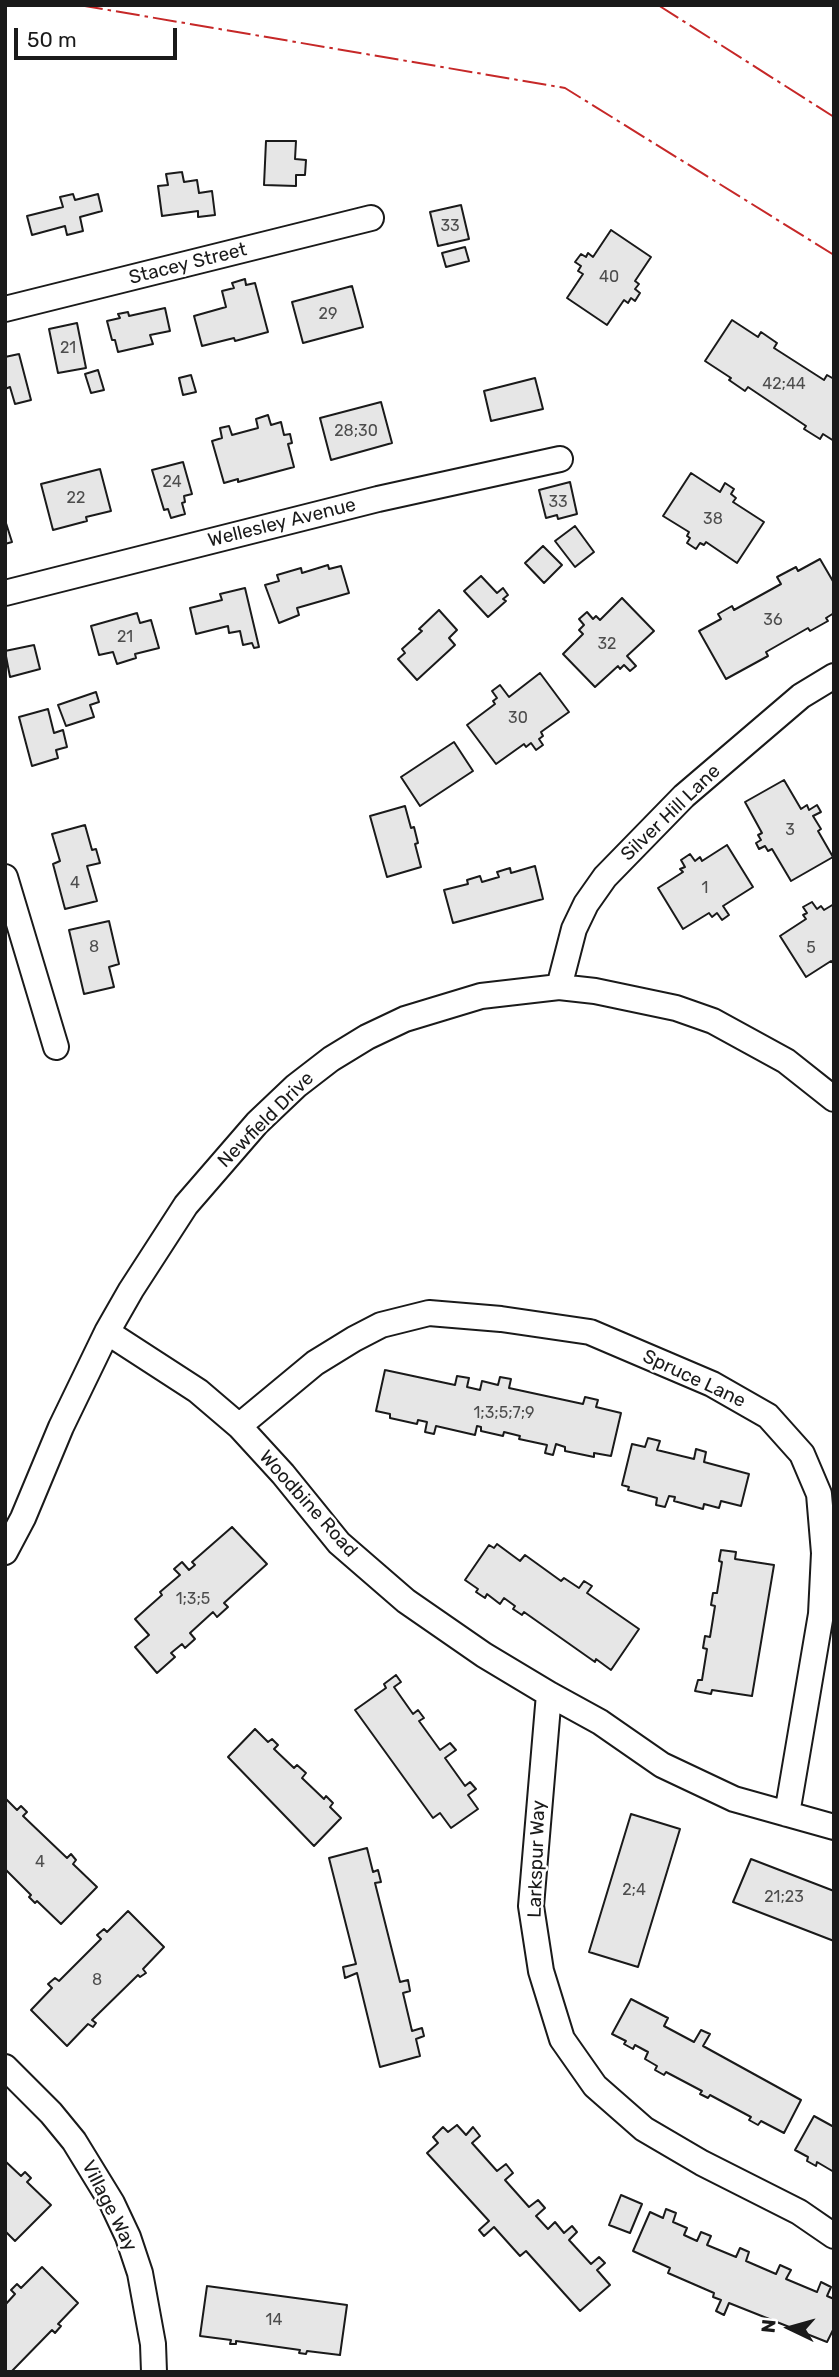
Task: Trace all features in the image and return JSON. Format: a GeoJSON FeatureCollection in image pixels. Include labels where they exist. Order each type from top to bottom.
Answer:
{"type":"FeatureCollection","features":[{"type":"Feature","properties":{"kind":"street","name":"Stacey Street"},"geometry":{"type":"LineString","coordinates":[[5,309],[371,218]]}},
{"type":"Feature","properties":{"kind":"street","name":"Wellesley Avenue"},"geometry":{"type":"LineString","coordinates":[[5,593],[365,502],[560,459]]}},
{"type":"Feature","properties":{"kind":"street","name":"Silver Hill Lane"},"geometry":{"type":"LineString","coordinates":[[559,987],[574,929],[586,904],[605,877],[684,796],[802,696],[834,676]]}},
{"type":"Feature","properties":{"kind":"street"},"geometry":{"type":"LineString","coordinates":[[5,877],[56,1047]]}},
{"type":"Feature","properties":{"kind":"street","name":"Newfield Drive"},"geometry":{"type":"LineString","coordinates":[[5,1552],[107,1332],[159,1244],[203,1184],[257,1123],[296,1086],[367,1037],[405,1019],[481,996],[559,987],[595,991],[676,1008],[713,1020],[786,1062],[834,1099]]}},
{"type":"Feature","properties":{"kind":"street","name":"Spruce Lane"},"geometry":{"type":"LineString","coordinates":[[239,1426],[315,1363],[354,1339],[381,1325],[429,1312],[590,1332],[712,1384],[768,1416],[802,1454],[819,1494],[824,1553],[821,1614],[787,1815]]}},
{"type":"Feature","properties":{"kind":"street","name":"Woodbine Road"},"geometry":{"type":"LineString","coordinates":[[107,1332],[198,1391],[239,1426],[354,1558],[428,1616],[484,1655],[549,1694]]}},
{"type":"Feature","properties":{"kind":"street"},"geometry":{"type":"LineString","coordinates":[[549,1694],[600,1722],[662,1765],[734,1799],[834,1827]]}},
{"type":"Feature","properties":{"kind":"street","name":"Larkspur Way"},"geometry":{"type":"LineString","coordinates":[[549,1694],[531,1906],[541,1971],[562,2039],[595,2086],[645,2129],[702,2163],[799,2212],[834,2236]]}},
{"type":"Feature","properties":{"kind":"street","name":"Village Way"},"geometry":{"type":"LineString","coordinates":[[5,2067],[51,2113],[74,2141],[112,2203],[128,2237],[140,2273],[153,2344],[154,2372]]}},
{"type":"Feature","properties":{"kind":"building"},"geometry":{"type":"Polygon","coordinates":[[[266,141],[296,141],[295,159],[306,160],[305,175],[296,175],[296,186],[264,185],[266,141]]]}},
{"type":"Feature","properties":{"kind":"building"},"geometry":{"type":"Polygon","coordinates":[[[182,172],[184,182],[197,180],[199,193],[212,191],[215,215],[198,217],[198,211],[162,216],[158,186],[168,185],[166,174],[182,172]]]}},
{"type":"Feature","properties":{"kind":"building"},"geometry":{"type":"Polygon","coordinates":[[[73,194],[75,200],[98,194],[102,211],[80,217],[83,231],[67,235],[65,226],[32,235],[27,216],[63,207],[60,197],[73,194]]]}},
{"type":"Feature","properties":{"kind":"building"},"geometry":{"type":"Polygon","coordinates":[[[461,205],[469,239],[438,246],[430,212],[461,205]]]}},
{"type":"Feature","properties":{"kind":"building"},"geometry":{"type":"Polygon","coordinates":[[[611,230],[651,257],[635,281],[639,284],[635,289],[640,293],[635,301],[631,298],[628,303],[624,300],[607,325],[567,298],[583,274],[578,271],[581,266],[575,262],[581,254],[586,257],[588,253],[593,257],[611,230]]]}},
{"type":"Feature","properties":{"kind":"building"},"geometry":{"type":"Polygon","coordinates":[[[465,247],[469,261],[446,267],[442,253],[465,247]]]}},
{"type":"Feature","properties":{"kind":"building"},"geometry":{"type":"Polygon","coordinates":[[[245,279],[246,285],[255,283],[268,332],[202,346],[194,316],[226,307],[222,291],[234,288],[232,283],[245,279]]]}},
{"type":"Feature","properties":{"kind":"building"},"geometry":{"type":"Polygon","coordinates":[[[352,286],[363,327],[303,343],[292,302],[352,286]]]}},
{"type":"Feature","properties":{"kind":"building"},"geometry":{"type":"Polygon","coordinates":[[[165,308],[170,331],[150,335],[153,344],[118,352],[107,321],[120,318],[118,314],[128,312],[129,316],[165,308]]]}},
{"type":"Feature","properties":{"kind":"building"},"geometry":{"type":"Polygon","coordinates":[[[732,320],[758,337],[761,332],[777,343],[774,348],[824,380],[827,375],[834,379],[834,441],[823,434],[820,439],[804,429],[806,426],[748,387],[745,391],[705,361],[732,320]]]}},
{"type":"Feature","properties":{"kind":"building"},"geometry":{"type":"Polygon","coordinates":[[[77,323],[86,368],[58,373],[49,329],[77,323]]]}},
{"type":"Feature","properties":{"kind":"building"},"geometry":{"type":"Polygon","coordinates":[[[19,354],[31,400],[15,404],[10,387],[5,389],[5,357],[19,354]]]}},
{"type":"Feature","properties":{"kind":"building"},"geometry":{"type":"Polygon","coordinates":[[[98,370],[104,390],[91,393],[85,374],[98,370]]]}},
{"type":"Feature","properties":{"kind":"building"},"geometry":{"type":"Polygon","coordinates":[[[191,375],[196,392],[183,395],[179,378],[191,375]]]}},
{"type":"Feature","properties":{"kind":"building"},"geometry":{"type":"Polygon","coordinates":[[[535,378],[543,409],[491,421],[484,391],[535,378]]]}},
{"type":"Feature","properties":{"kind":"building"},"geometry":{"type":"Polygon","coordinates":[[[381,402],[392,443],[331,460],[320,418],[381,402]]]}},
{"type":"Feature","properties":{"kind":"building"},"geometry":{"type":"Polygon","coordinates":[[[268,415],[271,425],[281,422],[284,435],[290,434],[292,443],[288,444],[294,467],[238,482],[238,479],[224,483],[212,441],[222,438],[220,428],[229,426],[232,435],[258,428],[256,419],[268,415]]]}},
{"type":"Feature","properties":{"kind":"building"},"geometry":{"type":"Polygon","coordinates":[[[183,462],[192,494],[184,496],[185,502],[182,503],[185,514],[171,518],[168,509],[164,510],[152,470],[183,462]]]}},
{"type":"Feature","properties":{"kind":"building"},"geometry":{"type":"Polygon","coordinates":[[[100,469],[111,511],[53,530],[41,484],[100,469]]]}},
{"type":"Feature","properties":{"kind":"building"},"geometry":{"type":"Polygon","coordinates":[[[691,473],[720,492],[725,483],[734,489],[731,494],[736,498],[733,502],[764,522],[737,563],[706,542],[704,545],[700,543],[696,549],[687,543],[689,532],[663,516],[691,473]]]}},
{"type":"Feature","properties":{"kind":"building"},"geometry":{"type":"Polygon","coordinates":[[[570,482],[577,514],[558,519],[557,515],[546,518],[539,490],[570,482]]]}},
{"type":"Feature","properties":{"kind":"building"},"geometry":{"type":"Polygon","coordinates":[[[5,520],[12,542],[5,544],[5,520]]]}},
{"type":"Feature","properties":{"kind":"building"},"geometry":{"type":"Polygon","coordinates":[[[575,526],[594,552],[575,567],[555,541],[575,526]]]}},
{"type":"Feature","properties":{"kind":"building"},"geometry":{"type":"Polygon","coordinates":[[[543,546],[562,565],[544,583],[525,563],[543,546]]]}},
{"type":"Feature","properties":{"kind":"building"},"geometry":{"type":"Polygon","coordinates":[[[820,559],[834,583],[834,613],[826,618],[828,621],[810,631],[808,628],[766,652],[768,656],[726,679],[699,631],[721,619],[718,614],[732,606],[734,610],[781,584],[777,577],[796,567],[798,571],[820,559]]]}},
{"type":"Feature","properties":{"kind":"building"},"geometry":{"type":"Polygon","coordinates":[[[328,565],[329,569],[341,566],[349,593],[297,608],[299,615],[279,623],[265,585],[279,581],[277,575],[301,568],[302,573],[328,565]]]}},
{"type":"Feature","properties":{"kind":"building"},"geometry":{"type":"Polygon","coordinates":[[[481,576],[497,593],[503,588],[508,595],[503,599],[506,601],[488,617],[464,591],[481,576]]]}},
{"type":"Feature","properties":{"kind":"building"},"geometry":{"type":"Polygon","coordinates":[[[245,588],[259,647],[254,648],[252,643],[243,645],[240,631],[229,633],[228,626],[196,634],[190,608],[222,600],[220,594],[245,588]]]}},
{"type":"Feature","properties":{"kind":"building"},"geometry":{"type":"Polygon","coordinates":[[[622,598],[654,631],[627,656],[636,666],[630,671],[624,665],[620,669],[618,666],[595,687],[563,654],[583,634],[579,630],[584,625],[579,619],[587,612],[593,619],[596,616],[600,620],[622,598]]]}},
{"type":"Feature","properties":{"kind":"building"},"geometry":{"type":"Polygon","coordinates":[[[439,610],[457,630],[449,638],[455,645],[417,680],[398,659],[405,653],[402,649],[422,631],[419,629],[439,610]]]}},
{"type":"Feature","properties":{"kind":"building"},"geometry":{"type":"Polygon","coordinates":[[[137,613],[140,623],[151,620],[159,648],[135,654],[136,658],[117,664],[113,652],[99,655],[91,626],[137,613]]]}},
{"type":"Feature","properties":{"kind":"building"},"geometry":{"type":"Polygon","coordinates":[[[34,645],[40,669],[10,677],[5,651],[34,645]]]}},
{"type":"Feature","properties":{"kind":"building"},"geometry":{"type":"Polygon","coordinates":[[[540,673],[569,712],[541,732],[543,736],[539,739],[543,745],[536,750],[531,743],[526,747],[524,744],[496,764],[467,725],[495,704],[493,701],[497,698],[492,691],[500,685],[509,697],[540,673]]]}},
{"type":"Feature","properties":{"kind":"building"},"geometry":{"type":"Polygon","coordinates":[[[96,692],[99,702],[90,705],[94,717],[66,726],[58,705],[96,692]]]}},
{"type":"Feature","properties":{"kind":"building"},"geometry":{"type":"Polygon","coordinates":[[[48,709],[54,733],[63,730],[67,747],[56,750],[58,758],[32,766],[19,717],[48,709]]]}},
{"type":"Feature","properties":{"kind":"building"},"geometry":{"type":"Polygon","coordinates":[[[454,742],[473,771],[420,806],[401,777],[454,742]]]}},
{"type":"Feature","properties":{"kind":"building"},"geometry":{"type":"Polygon","coordinates":[[[784,780],[801,809],[807,805],[809,810],[817,805],[821,812],[813,816],[833,857],[791,881],[772,849],[768,851],[765,846],[759,849],[756,843],[761,840],[758,835],[762,833],[745,802],[784,780]]]}},
{"type":"Feature","properties":{"kind":"building"},"geometry":{"type":"Polygon","coordinates":[[[405,806],[411,828],[414,827],[421,867],[387,877],[370,816],[405,806]]]}},
{"type":"Feature","properties":{"kind":"building"},"geometry":{"type":"Polygon","coordinates":[[[85,825],[92,850],[96,849],[100,863],[87,866],[97,901],[65,909],[53,864],[60,861],[52,834],[85,825]]]}},
{"type":"Feature","properties":{"kind":"building"},"geometry":{"type":"Polygon","coordinates":[[[727,845],[753,887],[723,906],[729,915],[722,920],[717,913],[712,917],[709,913],[683,929],[658,888],[683,872],[680,869],[685,867],[681,860],[690,854],[695,861],[700,857],[702,861],[727,845]]]}},
{"type":"Feature","properties":{"kind":"building"},"geometry":{"type":"Polygon","coordinates":[[[535,866],[543,899],[453,923],[444,890],[468,884],[467,880],[480,876],[482,882],[499,877],[497,872],[510,868],[511,873],[535,866]]]}},
{"type":"Feature","properties":{"kind":"building"},"geometry":{"type":"Polygon","coordinates":[[[812,902],[817,909],[821,906],[824,910],[834,904],[834,964],[831,961],[806,977],[780,936],[806,919],[803,915],[807,913],[803,907],[812,902]]]}},
{"type":"Feature","properties":{"kind":"building"},"geometry":{"type":"Polygon","coordinates":[[[109,921],[119,964],[109,967],[114,987],[84,994],[69,930],[109,921]]]}},
{"type":"Feature","properties":{"kind":"building"},"geometry":{"type":"Polygon","coordinates":[[[385,1370],[455,1385],[457,1376],[469,1378],[467,1387],[480,1390],[482,1381],[498,1385],[500,1377],[511,1379],[509,1388],[583,1404],[585,1397],[598,1400],[596,1407],[621,1413],[611,1456],[594,1453],[594,1457],[565,1451],[565,1447],[556,1444],[553,1455],[545,1453],[547,1445],[519,1439],[520,1436],[504,1432],[503,1436],[481,1431],[481,1427],[477,1426],[475,1435],[436,1426],[434,1434],[425,1432],[427,1422],[418,1420],[417,1424],[390,1418],[390,1414],[376,1411],[385,1370]]]}},
{"type":"Feature","properties":{"kind":"building"},"geometry":{"type":"Polygon","coordinates":[[[648,1438],[660,1441],[657,1450],[694,1459],[696,1449],[706,1452],[704,1462],[749,1474],[741,1506],[721,1501],[719,1508],[704,1504],[703,1509],[674,1501],[675,1497],[669,1496],[665,1507],[656,1505],[657,1498],[628,1490],[629,1487],[622,1485],[632,1444],[645,1447],[648,1438]]]}},
{"type":"Feature","properties":{"kind":"building"},"geometry":{"type":"Polygon","coordinates":[[[232,1527],[267,1564],[224,1603],[228,1607],[217,1617],[213,1612],[190,1633],[195,1639],[185,1648],[182,1644],[171,1653],[175,1657],[157,1673],[135,1647],[149,1635],[135,1619],[180,1575],[174,1569],[182,1562],[189,1570],[195,1565],[192,1562],[232,1527]]]}},
{"type":"Feature","properties":{"kind":"building"},"geometry":{"type":"Polygon","coordinates":[[[497,1544],[520,1561],[525,1555],[561,1581],[564,1578],[579,1588],[584,1581],[592,1586],[587,1593],[639,1629],[611,1670],[596,1659],[595,1662],[524,1612],[522,1615],[513,1609],[515,1606],[504,1598],[500,1604],[487,1594],[485,1598],[465,1580],[489,1545],[494,1548],[497,1544]]]}},
{"type":"Feature","properties":{"kind":"building"},"geometry":{"type":"Polygon","coordinates":[[[721,1550],[736,1552],[735,1559],[774,1565],[752,1696],[712,1690],[711,1694],[695,1691],[698,1680],[702,1680],[707,1649],[703,1648],[705,1636],[710,1637],[715,1606],[711,1605],[713,1593],[717,1593],[722,1562],[719,1561],[721,1550]]]}},
{"type":"Feature","properties":{"kind":"building"},"geometry":{"type":"Polygon","coordinates":[[[396,1675],[401,1682],[394,1687],[413,1714],[418,1710],[424,1718],[419,1721],[440,1750],[450,1743],[456,1750],[445,1758],[465,1786],[470,1782],[476,1789],[468,1795],[478,1809],[451,1828],[440,1813],[433,1818],[355,1710],[386,1688],[384,1684],[396,1675]]]}},
{"type":"Feature","properties":{"kind":"building"},"geometry":{"type":"Polygon","coordinates":[[[255,1729],[268,1742],[272,1739],[278,1745],[274,1749],[294,1768],[297,1765],[306,1773],[302,1778],[324,1799],[326,1796],[333,1803],[330,1807],[341,1818],[314,1846],[228,1757],[255,1729]]]}},
{"type":"Feature","properties":{"kind":"building"},"geometry":{"type":"Polygon","coordinates":[[[5,1798],[17,1810],[21,1806],[27,1812],[23,1816],[67,1858],[71,1854],[76,1860],[73,1864],[97,1887],[61,1924],[37,1901],[35,1903],[29,1897],[31,1895],[5,1869],[5,1798]]]}},
{"type":"Feature","properties":{"kind":"building"},"geometry":{"type":"Polygon","coordinates":[[[631,1814],[680,1829],[638,1967],[589,1952],[631,1814]]]}},
{"type":"Feature","properties":{"kind":"building"},"geometry":{"type":"Polygon","coordinates":[[[367,1848],[373,1872],[378,1870],[381,1882],[375,1883],[400,1982],[408,1980],[410,1991],[403,1993],[412,2031],[422,2028],[424,2036],[416,2039],[420,2056],[380,2067],[357,1973],[345,1978],[343,1967],[356,1964],[329,1858],[367,1848]]]}},
{"type":"Feature","properties":{"kind":"building"},"geometry":{"type":"Polygon","coordinates":[[[751,1859],[834,1891],[834,1941],[733,1902],[751,1859]]]}},
{"type":"Feature","properties":{"kind":"building"},"geometry":{"type":"Polygon","coordinates":[[[128,1911],[164,1947],[143,1969],[146,1973],[140,1977],[138,1975],[92,2020],[96,2023],[93,2027],[88,2024],[67,2046],[31,2010],[52,1988],[48,1984],[55,1978],[59,1981],[101,1939],[97,1935],[104,1929],[107,1932],[128,1911]]]}},
{"type":"Feature","properties":{"kind":"building"},"geometry":{"type":"Polygon","coordinates":[[[631,1999],[668,2018],[664,2026],[694,2042],[701,2030],[710,2034],[703,2046],[801,2100],[784,2133],[761,2121],[758,2125],[749,2120],[751,2117],[710,2095],[708,2098],[700,2094],[702,2091],[666,2072],[664,2075],[655,2070],[657,2066],[645,2059],[648,2052],[635,2045],[633,2049],[624,2044],[626,2041],[612,2034],[631,1999]]]}},
{"type":"Feature","properties":{"kind":"building"},"geometry":{"type":"Polygon","coordinates":[[[814,2116],[834,2127],[834,2172],[817,2162],[816,2166],[807,2161],[808,2157],[795,2150],[814,2116]]]}},
{"type":"Feature","properties":{"kind":"building"},"geometry":{"type":"Polygon","coordinates":[[[457,2125],[466,2135],[473,2127],[480,2136],[472,2143],[497,2171],[506,2164],[513,2173],[505,2180],[529,2207],[538,2200],[545,2208],[536,2216],[548,2229],[555,2222],[564,2233],[572,2226],[577,2232],[569,2240],[591,2264],[599,2257],[605,2263],[597,2270],[610,2285],[580,2311],[526,2251],[520,2256],[494,2227],[484,2236],[479,2230],[489,2221],[427,2153],[438,2143],[433,2137],[443,2127],[448,2132],[457,2125]]]}},
{"type":"Feature","properties":{"kind":"building"},"geometry":{"type":"Polygon","coordinates":[[[5,2161],[21,2176],[25,2172],[31,2178],[27,2182],[51,2205],[15,2241],[5,2231],[5,2161]]]}},
{"type":"Feature","properties":{"kind":"building"},"geometry":{"type":"Polygon","coordinates":[[[621,2195],[642,2204],[630,2233],[609,2225],[621,2195]]]}},
{"type":"Feature","properties":{"kind":"building"},"geometry":{"type":"Polygon","coordinates":[[[666,2209],[676,2213],[673,2222],[687,2228],[684,2235],[697,2241],[701,2232],[711,2236],[707,2245],[736,2257],[740,2248],[749,2252],[746,2261],[776,2274],[780,2265],[791,2270],[786,2279],[817,2292],[821,2282],[831,2287],[827,2296],[834,2299],[834,2328],[827,2342],[729,2303],[724,2315],[716,2311],[721,2300],[713,2297],[714,2293],[668,2273],[670,2268],[633,2251],[650,2212],[663,2218],[666,2209]]]}},
{"type":"Feature","properties":{"kind":"building"},"geometry":{"type":"Polygon","coordinates":[[[42,2267],[78,2303],[58,2324],[61,2326],[55,2333],[52,2330],[11,2372],[5,2372],[5,2305],[15,2294],[11,2290],[17,2284],[21,2288],[42,2267]]]}},
{"type":"Feature","properties":{"kind":"building"},"geometry":{"type":"Polygon","coordinates":[[[207,2286],[347,2305],[340,2355],[307,2351],[306,2354],[299,2353],[300,2350],[236,2341],[236,2344],[230,2344],[231,2340],[200,2336],[207,2286]]]}},
{"type":"Feature","properties":{"kind":"power"},"geometry":{"type":"LineString","coordinates":[[79,5],[565,88],[834,255]]}},
{"type":"Feature","properties":{"kind":"power"},"geometry":{"type":"LineString","coordinates":[[658,5],[834,117]]}}]}
